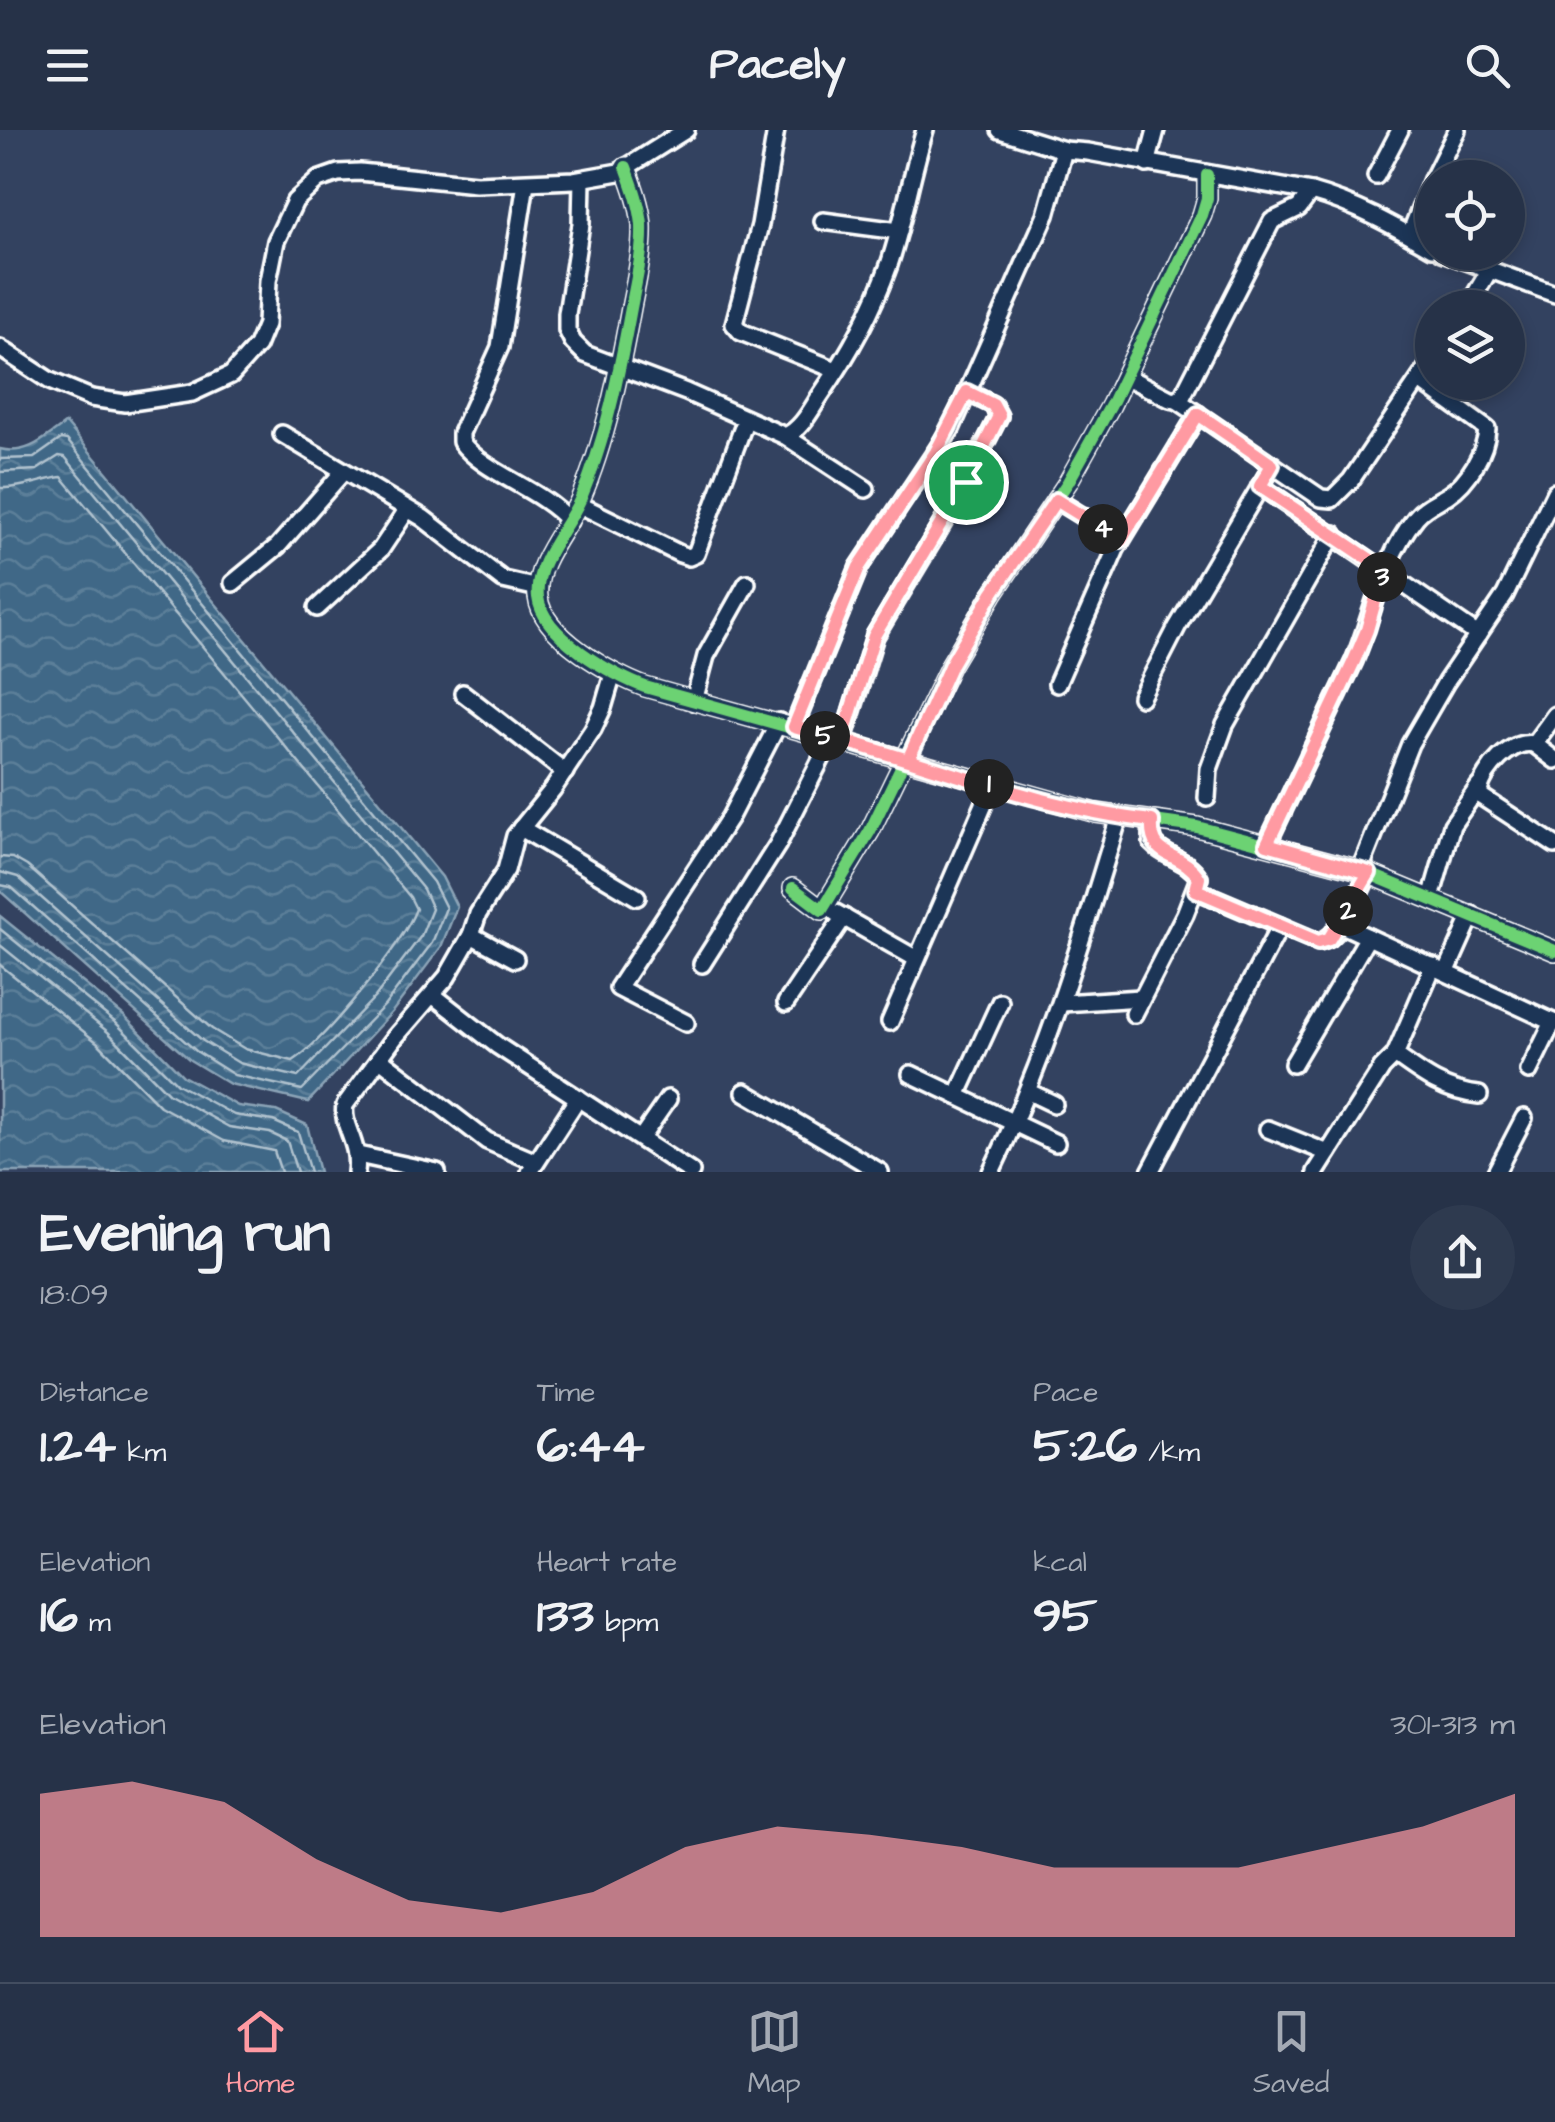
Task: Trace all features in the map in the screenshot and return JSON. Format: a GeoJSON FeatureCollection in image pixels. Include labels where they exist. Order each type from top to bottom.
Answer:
{"type":"FeatureCollection","features":[{"type":"Feature","properties":{"kind":"street"},"geometry":{"type":"LineString","coordinates":[[0,348],[50,380],[91,398],[125,403],[192,394],[231,375],[257,346],[266,324],[268,281],[276,241],[289,209],[309,185],[338,174],[360,172],[458,183],[526,184],[582,179],[619,172],[686,130]]}},
{"type":"Feature","properties":{"kind":"street"},"geometry":{"type":"LineString","coordinates":[[776,130],[770,181],[734,324],[741,332],[836,370]]}},
{"type":"Feature","properties":{"kind":"street"},"geometry":{"type":"LineString","coordinates":[[785,436],[804,420],[873,304],[899,231],[926,130]]}},
{"type":"Feature","properties":{"kind":"street"},"geometry":{"type":"LineString","coordinates":[[1000,130],[1023,134],[1064,150],[1149,156],[1207,175],[1312,192],[1334,198],[1415,237]]}},
{"type":"Feature","properties":{"kind":"street"},"geometry":{"type":"LineString","coordinates":[[1149,156],[1156,130]]}},
{"type":"Feature","properties":{"kind":"street"},"geometry":{"type":"LineString","coordinates":[[1376,176],[1400,130]]}},
{"type":"Feature","properties":{"kind":"street"},"geometry":{"type":"LineString","coordinates":[[1442,160],[1457,130]]}},
{"type":"Feature","properties":{"kind":"street"},"geometry":{"type":"LineString","coordinates":[[686,1023],[618,988],[786,725],[859,567],[936,452],[1046,215],[1064,150]]}},
{"type":"Feature","properties":{"kind":"street"},"geometry":{"type":"LineString","coordinates":[[626,166],[637,195],[642,243],[620,367],[603,436],[578,504],[546,562],[538,588],[541,608],[564,638],[613,674],[694,701],[992,786],[1119,817],[1197,827],[1365,872],[1555,951]]}},
{"type":"Feature","properties":{"kind":"street"},"geometry":{"type":"LineString","coordinates":[[792,888],[822,910],[826,907],[908,760],[951,664],[992,594],[1056,500],[1125,376],[1202,214],[1207,175]]}},
{"type":"Feature","properties":{"kind":"street"},"geometry":{"type":"LineString","coordinates":[[582,179],[581,224],[570,284],[567,330],[573,342],[585,354],[785,436],[866,489]]}},
{"type":"Feature","properties":{"kind":"street"},"geometry":{"type":"LineString","coordinates":[[526,184],[500,346],[461,433],[462,442],[482,460],[548,501],[569,521]]}},
{"type":"Feature","properties":{"kind":"street"},"geometry":{"type":"LineString","coordinates":[[1177,400],[1191,384],[1272,221],[1299,208],[1312,192]]}},
{"type":"Feature","properties":{"kind":"street"},"geometry":{"type":"LineString","coordinates":[[823,221],[899,231]]}},
{"type":"Feature","properties":{"kind":"street"},"geometry":{"type":"LineString","coordinates":[[1410,234],[1415,222]]}},
{"type":"Feature","properties":{"kind":"street"},"geometry":{"type":"LineString","coordinates":[[1478,290],[1489,271],[1555,294]]}},
{"type":"Feature","properties":{"kind":"street"},"geometry":{"type":"LineString","coordinates":[[1125,376],[1177,400],[1321,498],[1332,499],[1351,480],[1415,387]]}},
{"type":"Feature","properties":{"kind":"street"},"geometry":{"type":"LineString","coordinates":[[702,964],[778,844],[837,740],[874,636],[953,506],[999,416],[993,405],[967,392]]}},
{"type":"Feature","properties":{"kind":"street"},"geometry":{"type":"LineString","coordinates":[[1267,844],[1354,661],[1384,569],[1417,516],[1460,486],[1483,450],[1487,429],[1449,400]]}},
{"type":"Feature","properties":{"kind":"street"},"geometry":{"type":"LineString","coordinates":[[1057,684],[1121,540],[1198,414]]}},
{"type":"Feature","properties":{"kind":"street"},"geometry":{"type":"LineString","coordinates":[[578,504],[680,554],[696,554],[746,419]]}},
{"type":"Feature","properties":{"kind":"street"},"geometry":{"type":"LineString","coordinates":[[282,434],[438,530],[503,580],[538,588]]}},
{"type":"Feature","properties":{"kind":"street"},"geometry":{"type":"LineString","coordinates":[[1141,697],[1177,627],[1272,465]]}},
{"type":"Feature","properties":{"kind":"street"},"geometry":{"type":"LineString","coordinates":[[233,582],[287,536],[343,472]]}},
{"type":"Feature","properties":{"kind":"street"},"geometry":{"type":"LineString","coordinates":[[1260,486],[1478,635]]}},
{"type":"Feature","properties":{"kind":"street"},"geometry":{"type":"LineString","coordinates":[[1196,890],[1318,942],[1329,939],[1365,872],[1410,744],[1504,595],[1554,494]]}},
{"type":"Feature","properties":{"kind":"street"},"geometry":{"type":"LineString","coordinates":[[1056,500],[1121,540]]}},
{"type":"Feature","properties":{"kind":"street"},"geometry":{"type":"LineString","coordinates":[[317,608],[381,549],[406,510]]}},
{"type":"Feature","properties":{"kind":"street"},"geometry":{"type":"LineString","coordinates":[[1207,798],[1209,769],[1226,725],[1334,534]]}},
{"type":"Feature","properties":{"kind":"street"},"geometry":{"type":"LineString","coordinates":[[694,701],[706,656],[747,583]]}},
{"type":"Feature","properties":{"kind":"street"},"geometry":{"type":"LineString","coordinates":[[437,1172],[357,1164],[343,1113],[345,1105],[379,1058],[434,996],[506,870],[520,828],[565,772],[603,708],[613,674]]}},
{"type":"Feature","properties":{"kind":"street"},"geometry":{"type":"LineString","coordinates":[[463,693],[565,772]]}},
{"type":"Feature","properties":{"kind":"street"},"geometry":{"type":"LineString","coordinates":[[1534,744],[1555,714]]}},
{"type":"Feature","properties":{"kind":"street"},"geometry":{"type":"LineString","coordinates":[[1431,898],[1452,825],[1512,746],[1519,742],[1534,744],[1555,760]]}},
{"type":"Feature","properties":{"kind":"street"},"geometry":{"type":"LineString","coordinates":[[890,1022],[992,786]]}},
{"type":"Feature","properties":{"kind":"street"},"geometry":{"type":"LineString","coordinates":[[1479,786],[1482,797],[1555,845]]}},
{"type":"Feature","properties":{"kind":"street"},"geometry":{"type":"LineString","coordinates":[[991,1172],[1029,1092],[1062,1002],[1119,817]]}},
{"type":"Feature","properties":{"kind":"street"},"geometry":{"type":"LineString","coordinates":[[1062,1002],[1138,1006],[1196,890],[1199,878],[1193,868],[1152,843],[1152,821]]}},
{"type":"Feature","properties":{"kind":"street"},"geometry":{"type":"LineString","coordinates":[[520,828],[636,897]]}},
{"type":"Feature","properties":{"kind":"street"},"geometry":{"type":"LineString","coordinates":[[826,907],[915,958]]}},
{"type":"Feature","properties":{"kind":"street"},"geometry":{"type":"LineString","coordinates":[[1316,1172],[1394,1055],[1472,915]]}},
{"type":"Feature","properties":{"kind":"street"},"geometry":{"type":"LineString","coordinates":[[786,1003],[844,918]]}},
{"type":"Feature","properties":{"kind":"street"},"geometry":{"type":"LineString","coordinates":[[1340,924],[1554,1022],[1530,1071]]}},
{"type":"Feature","properties":{"kind":"street"},"geometry":{"type":"LineString","coordinates":[[1150,1172],[1280,926]]}},
{"type":"Feature","properties":{"kind":"street"},"geometry":{"type":"LineString","coordinates":[[471,935],[515,959]]}},
{"type":"Feature","properties":{"kind":"street"},"geometry":{"type":"LineString","coordinates":[[1293,1064],[1368,936]]}},
{"type":"Feature","properties":{"kind":"street"},"geometry":{"type":"LineString","coordinates":[[434,996],[498,1046],[691,1172]]}},
{"type":"Feature","properties":{"kind":"street"},"geometry":{"type":"LineString","coordinates":[[957,1096],[1000,1002]]}},
{"type":"Feature","properties":{"kind":"street"},"geometry":{"type":"LineString","coordinates":[[1394,1055],[1430,1080],[1458,1093],[1478,1096]]}},
{"type":"Feature","properties":{"kind":"street"},"geometry":{"type":"LineString","coordinates":[[379,1058],[487,1141],[533,1167],[578,1098]]}},
{"type":"Feature","properties":{"kind":"street"},"geometry":{"type":"LineString","coordinates":[[910,1074],[1056,1143]]}},
{"type":"Feature","properties":{"kind":"street"},"geometry":{"type":"LineString","coordinates":[[745,1092],[880,1172]]}},
{"type":"Feature","properties":{"kind":"street"},"geometry":{"type":"LineString","coordinates":[[1029,1092],[1054,1104]]}},
{"type":"Feature","properties":{"kind":"street"},"geometry":{"type":"LineString","coordinates":[[641,1138],[668,1099]]}},
{"type":"Feature","properties":{"kind":"street"},"geometry":{"type":"LineString","coordinates":[[1496,1172],[1524,1118]]}},
{"type":"Feature","properties":{"kind":"street"},"geometry":{"type":"LineString","coordinates":[[1268,1129],[1328,1154]]}},
{"type":"Feature","properties":{"kind":"water"},"geometry":{"type":"Polygon","coordinates":[[[66,423],[442,877],[457,907],[441,947],[392,1012],[308,1102],[230,1084],[190,1060],[0,891],[0,449],[27,448],[66,423]]]}},
{"type":"Feature","properties":{"kind":"water"},"geometry":{"type":"Polygon","coordinates":[[[0,916],[123,1015],[183,1076],[238,1106],[276,1111],[307,1125],[319,1172],[0,1172],[0,916]]]}},
{"type":"Feature","properties":{"kind":"cycle path"},"geometry":{"type":"LineString","coordinates":[[626,167],[640,210],[642,236],[622,357],[589,477],[546,559],[538,584],[542,612],[565,639],[598,664],[645,687],[1096,813],[1197,827],[1360,870],[1555,951]]}},
{"type":"Feature","properties":{"kind":"cycle path"},"geometry":{"type":"LineString","coordinates":[[793,888],[822,910],[870,831],[951,664],[1068,482],[1111,405],[1202,215],[1207,175]]}},
{"type":"Feature","properties":{"kind":"route"},"geometry":{"type":"LineString","coordinates":[[966,482],[874,636],[842,740],[992,786],[1096,813],[1152,821],[1152,843],[1193,868],[1199,878],[1196,890],[1318,942],[1329,939],[1369,873],[1267,844],[1354,661],[1384,569],[1260,486],[1272,465],[1198,414],[1121,540],[1056,500],[992,594],[951,664],[908,760],[842,740],[794,727],[859,567],[936,452],[967,392],[993,405],[999,416],[966,482]]}}]}
